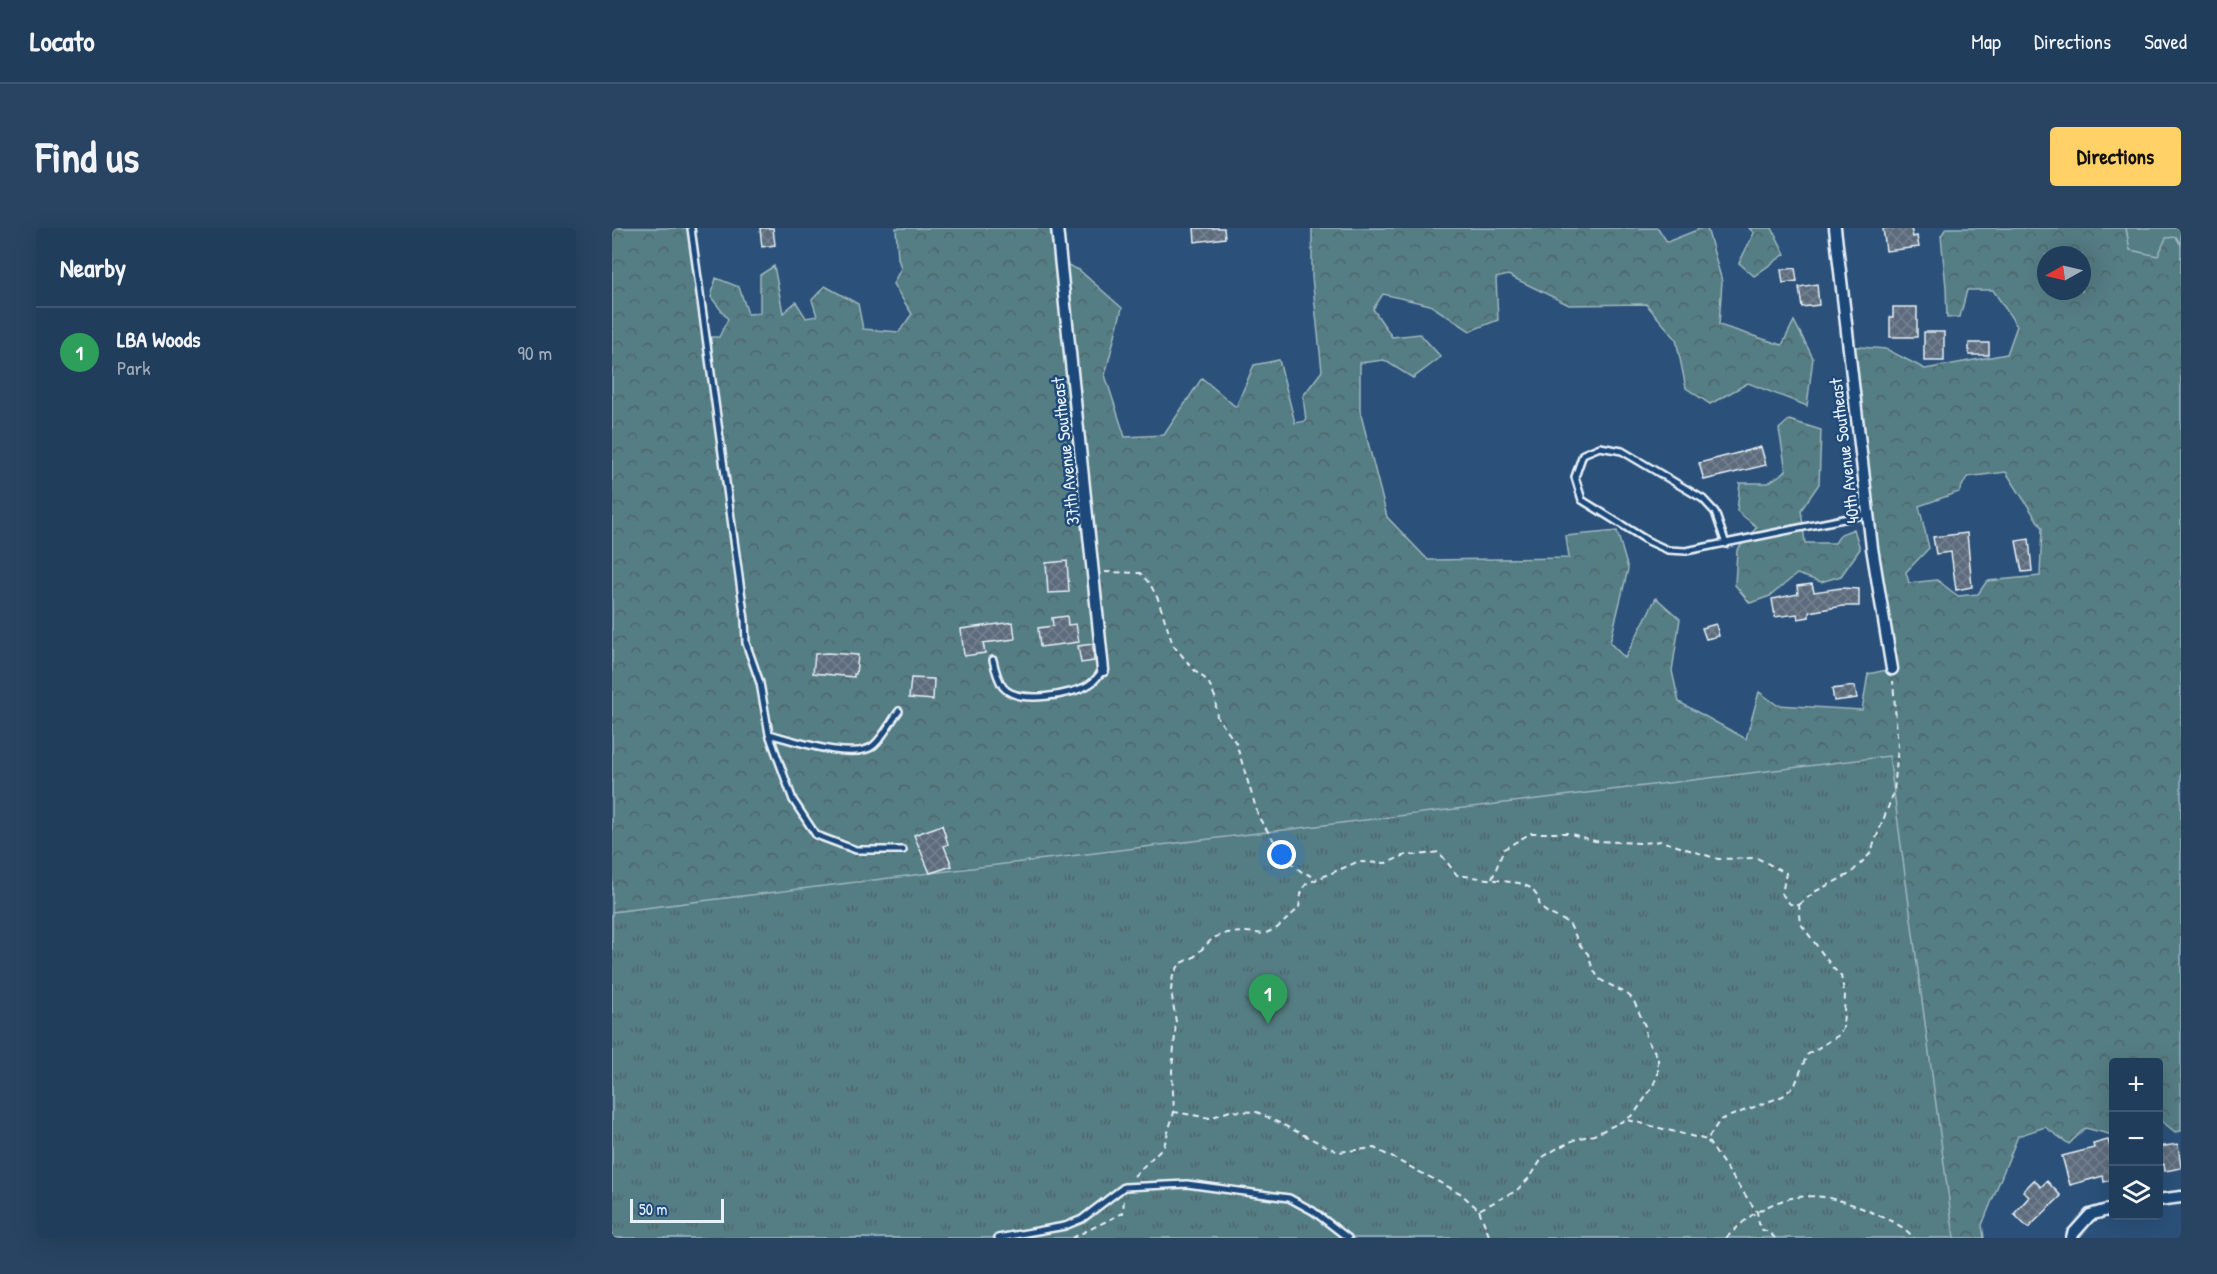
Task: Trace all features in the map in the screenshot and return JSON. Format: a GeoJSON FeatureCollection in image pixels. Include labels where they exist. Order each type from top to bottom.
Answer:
{"type":"FeatureCollection","features":[{"type":"Feature","properties":{"kind":"street","name":"37th Avenue Southeast"},"geometry":{"type":"LineString","coordinates":[[1057,228],[1103,670]]}},
{"type":"Feature","properties":{"kind":"street","name":"40th Avenue Southeast"},"geometry":{"type":"LineString","coordinates":[[1835,228],[1868,514],[1892,669]]}},
{"type":"Feature","properties":{"kind":"street"},"geometry":{"type":"LineString","coordinates":[[2163,1199],[2181,1197]]}},
{"type":"Feature","properties":{"kind":"street"},"geometry":{"type":"LineString","coordinates":[[2072,1238],[2090,1215],[2109,1209]]}},
{"type":"Feature","properties":{"kind":"lane"},"geometry":{"type":"LineString","coordinates":[[691,228],[745,620],[746,643],[760,683],[769,734],[793,800],[816,835],[856,850],[903,850]]}},
{"type":"Feature","properties":{"kind":"lane"},"geometry":{"type":"LineString","coordinates":[[1726,544],[1715,512],[1703,499],[1622,451],[1600,447],[1582,454],[1575,477],[1582,500],[1648,541],[1668,550],[1686,551],[1726,544],[1868,514]]}},
{"type":"Feature","properties":{"kind":"lane"},"geometry":{"type":"LineString","coordinates":[[993,660],[1003,687],[1009,692],[1030,698],[1091,684],[1103,670]]}},
{"type":"Feature","properties":{"kind":"lane"},"geometry":{"type":"LineString","coordinates":[[769,734],[800,743],[860,752],[873,746],[899,711]]}},
{"type":"Feature","properties":{"kind":"lane"},"geometry":{"type":"LineString","coordinates":[[998,1238],[1065,1226],[1082,1219],[1124,1187],[1187,1184],[1289,1198],[1313,1211],[1348,1238]]}},
{"type":"Feature","properties":{"kind":"path"},"geometry":{"type":"LineString","coordinates":[[1094,572],[1140,573],[1150,584],[1164,615],[1173,645],[1208,681],[1215,697],[1218,717],[1236,743],[1260,818],[1286,860],[1302,872],[1317,878]]}},
{"type":"Feature","properties":{"kind":"path"},"geometry":{"type":"LineString","coordinates":[[1492,879],[1504,849],[1531,833],[1568,833],[1594,841],[1644,843],[1661,841],[1718,859],[1757,858],[1779,867],[1786,873],[1782,894],[1790,904],[1799,905],[1816,891],[1850,874],[1870,855],[1887,812],[1894,792],[1898,747],[1892,669]]}},
{"type":"Feature","properties":{"kind":"path"},"geometry":{"type":"LineString","coordinates":[[1479,1210],[1516,1191],[1531,1176],[1543,1157],[1556,1149],[1576,1139],[1594,1135],[1627,1119],[1644,1100],[1658,1074],[1658,1058],[1646,1038],[1645,1026],[1633,999],[1599,979],[1592,968],[1588,954],[1580,945],[1569,923],[1548,914],[1540,907],[1538,897],[1531,888],[1519,883],[1457,875],[1438,852],[1406,855],[1386,863],[1357,862],[1306,884],[1301,894],[1299,908],[1277,928],[1264,934],[1227,933],[1213,938],[1194,957],[1180,964],[1173,975],[1171,990],[1176,1022],[1172,1071],[1174,1112],[1210,1118],[1230,1111],[1257,1112],[1338,1152],[1374,1148],[1460,1193],[1479,1210],[1490,1238]]}},
{"type":"Feature","properties":{"kind":"path"},"geometry":{"type":"LineString","coordinates":[[1707,1140],[1720,1120],[1783,1096],[1795,1085],[1807,1055],[1839,1035],[1843,1028],[1845,996],[1841,975],[1833,968],[1801,924],[1799,905]]}},
{"type":"Feature","properties":{"kind":"path"},"geometry":{"type":"LineString","coordinates":[[1627,1119],[1707,1140],[1757,1212],[1760,1229],[1775,1238]]}},
{"type":"Feature","properties":{"kind":"path"},"geometry":{"type":"LineString","coordinates":[[1726,1238],[1757,1212],[1794,1196],[1814,1196],[1854,1205],[1894,1222],[1907,1230],[1914,1238]]}},
{"type":"Feature","properties":{"kind":"green space"},"geometry":{"type":"Polygon","coordinates":[[[612,228],[691,228],[706,337],[719,337],[728,319],[711,297],[716,278],[739,287],[748,314],[760,313],[760,275],[774,266],[783,313],[796,302],[806,318],[817,316],[812,300],[825,286],[858,304],[863,329],[899,332],[912,314],[893,284],[901,268],[896,228],[1057,228],[1061,262],[1079,270],[1122,308],[1105,375],[1125,437],[1164,435],[1202,378],[1236,407],[1254,365],[1279,360],[1295,423],[1306,421],[1303,396],[1322,371],[1312,277],[1312,228],[1658,228],[1667,242],[1707,228],[1722,281],[1719,325],[1782,345],[1794,321],[1813,358],[1807,406],[1748,383],[1710,404],[1686,388],[1676,339],[1646,304],[1569,305],[1508,275],[1496,278],[1498,320],[1470,331],[1430,305],[1383,294],[1373,309],[1392,337],[1420,334],[1441,357],[1413,378],[1384,360],[1360,363],[1360,411],[1387,517],[1428,560],[1569,558],[1566,536],[1617,531],[1628,569],[1610,643],[1625,658],[1656,598],[1680,619],[1672,671],[1679,702],[1746,739],[1759,692],[1777,705],[1862,710],[1868,674],[1892,669],[1848,346],[1886,349],[1925,369],[2007,354],[2017,326],[1993,290],[1967,290],[1960,317],[1947,318],[1941,236],[1946,228],[2126,228],[2130,250],[2158,256],[2166,238],[2176,237],[2181,245],[2181,1131],[2175,1132],[2163,1122],[2163,1058],[2109,1058],[2109,1134],[2085,1128],[2069,1144],[2045,1127],[2018,1136],[1982,1225],[1984,1238],[612,1238],[612,228]],[[2006,472],[1967,477],[1959,492],[1919,506],[1929,548],[1906,572],[1909,583],[1937,580],[1958,596],[1978,594],[1987,581],[2040,576],[2042,528],[2006,472]]]}},
{"type":"Feature","properties":{"kind":"green space"},"geometry":{"type":"Polygon","coordinates":[[[1749,228],[1772,228],[1785,254],[1754,276],[1739,263],[1754,233],[1749,228]]]}},
{"type":"Feature","properties":{"kind":"green space"},"geometry":{"type":"Polygon","coordinates":[[[2126,228],[2181,228],[2181,245],[2176,237],[2159,257],[2129,250],[2126,228]]]}},
{"type":"Feature","properties":{"kind":"green space"},"geometry":{"type":"Polygon","coordinates":[[[1789,420],[1821,430],[1819,484],[1801,510],[1805,543],[1835,543],[1841,534],[1854,529],[1860,549],[1841,576],[1821,582],[1797,574],[1770,596],[1750,603],[1735,585],[1737,550],[1757,527],[1737,511],[1740,483],[1768,483],[1786,471],[1779,429],[1789,420]]]}},
{"type":"Feature","properties":{"kind":"green space"},"geometry":{"type":"Polygon","coordinates":[[[1889,756],[1954,1238],[612,1238],[612,912],[1889,756]]]}},
{"type":"Feature","properties":{"kind":"building"},"geometry":{"type":"Polygon","coordinates":[[[760,228],[773,228],[775,245],[762,247],[760,228]]]}},
{"type":"Feature","properties":{"kind":"building"},"geometry":{"type":"Polygon","coordinates":[[[1194,228],[1224,228],[1225,238],[1195,242],[1194,228]]]}},
{"type":"Feature","properties":{"kind":"building"},"geometry":{"type":"Polygon","coordinates":[[[1883,228],[1911,228],[1913,237],[1917,236],[1919,247],[1886,251],[1883,228]]]}},
{"type":"Feature","properties":{"kind":"building"},"geometry":{"type":"Polygon","coordinates":[[[1795,268],[1797,281],[1783,283],[1781,270],[1795,268]]]}},
{"type":"Feature","properties":{"kind":"building"},"geometry":{"type":"Polygon","coordinates":[[[1817,284],[1819,305],[1802,307],[1799,287],[1817,284]]]}},
{"type":"Feature","properties":{"kind":"building"},"geometry":{"type":"Polygon","coordinates":[[[1893,307],[1917,307],[1917,337],[1890,337],[1890,317],[1893,317],[1893,307]]]}},
{"type":"Feature","properties":{"kind":"building"},"geometry":{"type":"Polygon","coordinates":[[[1924,332],[1944,332],[1944,361],[1924,361],[1924,332]]]}},
{"type":"Feature","properties":{"kind":"building"},"geometry":{"type":"Polygon","coordinates":[[[1969,343],[1989,343],[1989,355],[1969,355],[1969,343]]]}},
{"type":"Feature","properties":{"kind":"building"},"geometry":{"type":"Polygon","coordinates":[[[1761,447],[1766,465],[1704,480],[1699,463],[1761,447]]]}},
{"type":"Feature","properties":{"kind":"building"},"geometry":{"type":"Polygon","coordinates":[[[1967,533],[1972,587],[1956,590],[1951,552],[1936,554],[1933,537],[1967,533]]]}},
{"type":"Feature","properties":{"kind":"building"},"geometry":{"type":"Polygon","coordinates":[[[2029,539],[2032,571],[2022,572],[2016,541],[2029,539]]]}},
{"type":"Feature","properties":{"kind":"building"},"geometry":{"type":"Polygon","coordinates":[[[1067,561],[1069,592],[1048,593],[1046,563],[1067,561]]]}},
{"type":"Feature","properties":{"kind":"building"},"geometry":{"type":"Polygon","coordinates":[[[1812,584],[1814,592],[1841,588],[1859,589],[1859,606],[1843,606],[1809,612],[1809,617],[1798,619],[1797,614],[1775,617],[1772,599],[1798,594],[1797,586],[1812,584]]]}},
{"type":"Feature","properties":{"kind":"building"},"geometry":{"type":"Polygon","coordinates":[[[1067,616],[1068,625],[1076,624],[1079,642],[1040,647],[1038,628],[1053,626],[1052,618],[1067,616]]]}},
{"type":"Feature","properties":{"kind":"building"},"geometry":{"type":"Polygon","coordinates":[[[1013,622],[1015,639],[983,643],[985,653],[964,656],[961,629],[1013,622]]]}},
{"type":"Feature","properties":{"kind":"building"},"geometry":{"type":"Polygon","coordinates":[[[1716,624],[1719,636],[1706,639],[1702,628],[1716,624]]]}},
{"type":"Feature","properties":{"kind":"building"},"geometry":{"type":"Polygon","coordinates":[[[1093,644],[1094,661],[1081,663],[1078,646],[1093,644]]]}},
{"type":"Feature","properties":{"kind":"building"},"geometry":{"type":"Polygon","coordinates":[[[815,654],[858,655],[854,677],[813,673],[815,654]]]}},
{"type":"Feature","properties":{"kind":"building"},"geometry":{"type":"Polygon","coordinates":[[[911,678],[934,679],[933,700],[909,698],[911,678]]]}},
{"type":"Feature","properties":{"kind":"building"},"geometry":{"type":"Polygon","coordinates":[[[1855,686],[1857,698],[1834,701],[1832,689],[1855,686]]]}},
{"type":"Feature","properties":{"kind":"building"},"geometry":{"type":"Polygon","coordinates":[[[942,825],[948,844],[944,846],[952,866],[930,873],[914,835],[942,825]]]}},
{"type":"Feature","properties":{"kind":"building"},"geometry":{"type":"Polygon","coordinates":[[[2108,1140],[2109,1180],[2104,1182],[2103,1176],[2070,1185],[2062,1156],[2094,1148],[2093,1144],[2108,1140]]]}},
{"type":"Feature","properties":{"kind":"building"},"geometry":{"type":"Polygon","coordinates":[[[2178,1144],[2181,1168],[2165,1171],[2163,1146],[2178,1144]]]}},
{"type":"Feature","properties":{"kind":"building"},"geometry":{"type":"Polygon","coordinates":[[[2034,1180],[2041,1187],[2047,1181],[2061,1196],[2028,1228],[2014,1214],[2029,1197],[2023,1191],[2034,1180]]]}},
{"type":"Feature","properties":{"kind":"place","name":"LBA Woods"},"geometry":{"type":"Point","coordinates":[1268,1024]}}]}
